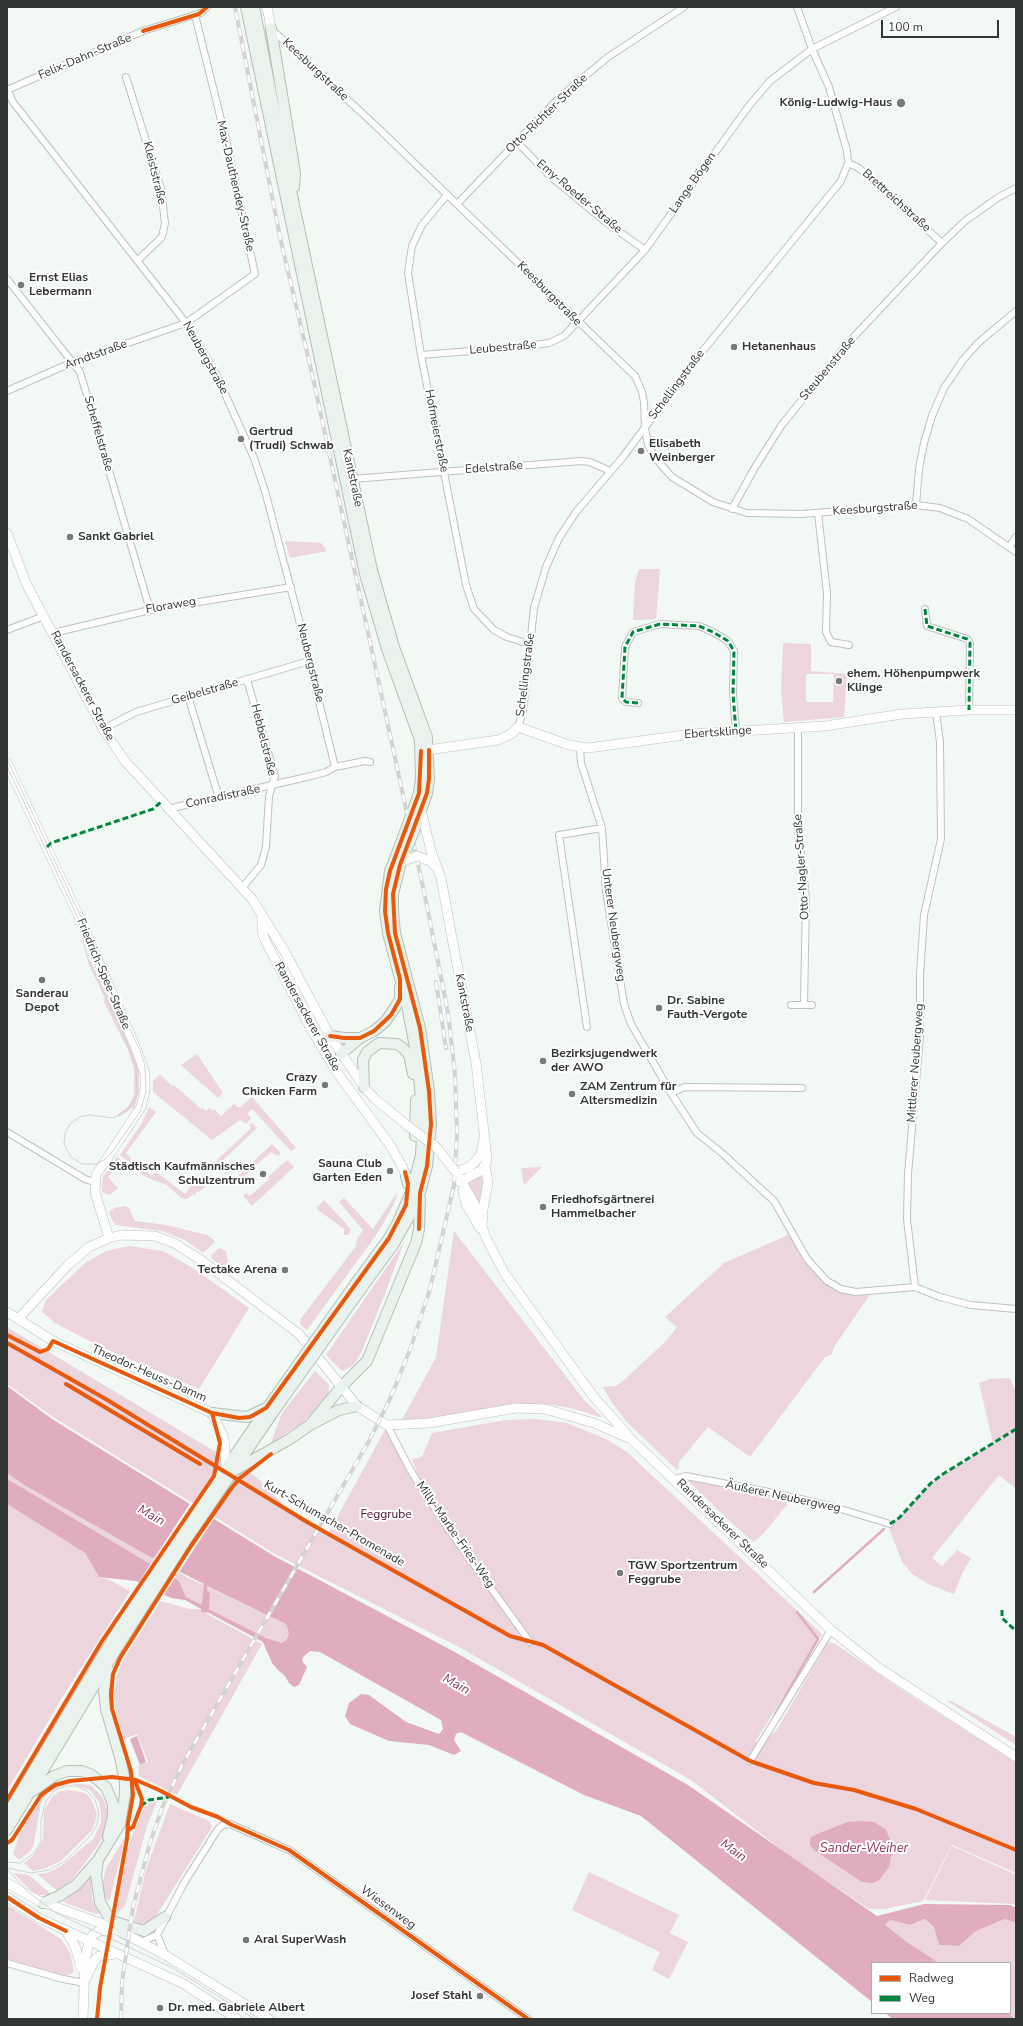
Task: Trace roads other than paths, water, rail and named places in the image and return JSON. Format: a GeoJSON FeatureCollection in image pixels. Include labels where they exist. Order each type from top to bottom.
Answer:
{"type":"FeatureCollection","features":[{"type":"Feature","properties":{"kind":"main road"},"geometry":{"type":"LineString","coordinates":[[7,1830],[266,1408],[407,1222],[420,1193],[426,1166],[431,1124],[429,1092],[420,1028],[395,933],[393,894],[399,861],[419,793],[425,751],[387,649],[365,574],[262,91],[246,7]]}},
{"type":"Feature","properties":{"kind":"main road","name":"Kantstraße"},"geometry":{"type":"LineString","coordinates":[[254,7],[293,199],[372,570],[385,620],[426,732],[425,751],[429,780],[421,810],[431,850],[438,870],[476,1064],[486,1158],[485,1166],[488,1182],[482,1215],[484,1230]]}},
{"type":"Feature","properties":{"kind":"main road"},"geometry":{"type":"LineString","coordinates":[[267,7],[295,173],[293,199]]}},
{"type":"Feature","properties":{"kind":"main road","name":"Randersackerer Straße"},"geometry":{"type":"LineString","coordinates":[[7,533],[20,570],[103,729],[125,761],[168,809],[196,836],[262,913],[330,1036],[364,1087],[398,1118],[436,1147],[456,1172],[460,1182],[474,1203],[484,1230],[505,1274],[593,1396],[632,1440],[831,1630],[879,1668],[1016,1756]]}},
{"type":"Feature","properties":{"kind":"main road","name":"Ebertsklinge"},"geometry":{"type":"LineString","coordinates":[[518,727],[580,748],[594,748],[692,734],[798,728],[881,717],[936,712],[1016,710]]}},
{"type":"Feature","properties":{"kind":"main road"},"geometry":{"type":"LineString","coordinates":[[425,751],[498,740],[511,734],[518,727]]}},
{"type":"Feature","properties":{"kind":"main road","name":"Friedrich-Spee-Straße"},"geometry":{"type":"LineString","coordinates":[[8,769],[47,847],[138,1053],[145,1074],[145,1090],[140,1107],[100,1166],[94,1182]]}},
{"type":"Feature","properties":{"kind":"main road"},"geometry":{"type":"LineString","coordinates":[[7,1815],[120,1627],[229,1469],[360,1284],[389,1238],[406,1205],[414,1185],[421,1155],[423,1118],[421,1088],[415,1040],[388,933],[385,911],[390,871],[399,861],[414,831],[421,810]]}},
{"type":"Feature","properties":{"kind":"main road"},"geometry":{"type":"LineString","coordinates":[[399,861],[417,856],[430,861],[438,870]]}},
{"type":"Feature","properties":{"kind":"main road","name":"Randersackerer Straße"},"geometry":{"type":"LineString","coordinates":[[262,913],[262,931],[265,940],[311,1029],[336,1071],[390,1145],[403,1168],[407,1180]]}},
{"type":"Feature","properties":{"kind":"main road"},"geometry":{"type":"LineString","coordinates":[[341,1054],[360,1038],[374,1030],[391,1015],[400,999],[400,979]]}},
{"type":"Feature","properties":{"kind":"main road"},"geometry":{"type":"LineString","coordinates":[[330,1036],[360,1038]]}},
{"type":"Feature","properties":{"kind":"main road"},"geometry":{"type":"LineString","coordinates":[[364,1087],[362,1066],[366,1052],[379,1044],[397,1044],[404,1048],[409,1055],[412,1066],[416,1103],[414,1157],[407,1180],[406,1205]]}},
{"type":"Feature","properties":{"kind":"main road","name":"Kantstraße"},"geometry":{"type":"LineString","coordinates":[[456,1172],[469,1167],[475,1162],[481,1154],[484,1138]]}},
{"type":"Feature","properties":{"kind":"main road"},"geometry":{"type":"LineString","coordinates":[[460,1182],[472,1176],[485,1166]]}},
{"type":"Feature","properties":{"kind":"main road"},"geometry":{"type":"LineString","coordinates":[[94,1182],[95,1192],[109,1238]]}},
{"type":"Feature","properties":{"kind":"main road"},"geometry":{"type":"LineString","coordinates":[[310,1425],[341,1387],[367,1361],[416,1243],[420,1230],[420,1193]]}},
{"type":"Feature","properties":{"kind":"main road"},"geometry":{"type":"LineString","coordinates":[[18,1319],[79,1255],[89,1247],[109,1238],[133,1234],[155,1236],[174,1243],[201,1260],[299,1334],[358,1406],[390,1425],[429,1423],[516,1408],[545,1409],[594,1423],[632,1440]]}},
{"type":"Feature","properties":{"kind":"main road","name":"Theodor-Heuss-Damm"},"geometry":{"type":"LineString","coordinates":[[7,1312],[53,1341],[212,1413],[224,1438],[229,1469]]}},
{"type":"Feature","properties":{"kind":"main road"},"geometry":{"type":"LineString","coordinates":[[229,1469],[288,1440],[310,1425],[339,1410],[358,1406]]}},
{"type":"Feature","properties":{"kind":"main road"},"geometry":{"type":"LineString","coordinates":[[212,1413],[247,1418],[266,1408]]}},
{"type":"Feature","properties":{"kind":"main road"},"geometry":{"type":"LineString","coordinates":[[43,1903],[59,1896],[76,1885],[98,1860],[120,1824],[125,1794],[124,1772],[105,1702],[105,1679],[112,1657]]}},
{"type":"Feature","properties":{"kind":"main road"},"geometry":{"type":"LineString","coordinates":[[28,1794],[54,1776],[67,1771],[88,1773],[98,1778],[106,1787],[112,1800],[114,1816],[103,1850]]}},
{"type":"Feature","properties":{"kind":"main road"},"geometry":{"type":"LineString","coordinates":[[98,1860],[96,1875],[100,1902],[105,1913],[125,1934]]}},
{"type":"Feature","properties":{"kind":"main road"},"geometry":{"type":"LineString","coordinates":[[7,1883],[43,1903],[102,1924],[125,1934],[165,1955],[265,2018]]}},
{"type":"Feature","properties":{"kind":"main road"},"geometry":{"type":"LineString","coordinates":[[7,1898],[39,1918],[184,1984],[237,2019]]}},
{"type":"Feature","properties":{"kind":"main road"},"geometry":{"type":"LineString","coordinates":[[114,1921],[144,1932],[165,1917]]}},
{"type":"Feature","properties":{"kind":"main road"},"geometry":{"type":"LineString","coordinates":[[83,2019],[85,1960],[89,1941],[93,1935],[103,1929],[109,1929],[140,1942]]}},
{"type":"Feature","properties":{"kind":"main road"},"geometry":{"type":"LineString","coordinates":[[66,1931],[75,1946],[85,1983]]}},
{"type":"Feature","properties":{"kind":"main road"},"geometry":{"type":"LineString","coordinates":[[85,1983],[90,1968],[99,1956],[108,1954],[119,1955]]}},
{"type":"Feature","properties":{"kind":"street","name":"Felix-Dahn-Straße"},"geometry":{"type":"LineString","coordinates":[[7,90],[143,31],[201,13],[206,7]]}},
{"type":"Feature","properties":{"kind":"street","name":"Otto-Richter-Straße"},"geometry":{"type":"LineString","coordinates":[[456,204],[558,100],[608,58],[684,7]]}},
{"type":"Feature","properties":{"kind":"street"},"geometry":{"type":"LineString","coordinates":[[796,7],[812,49]]}},
{"type":"Feature","properties":{"kind":"street","name":"Lange Bögen"},"geometry":{"type":"LineString","coordinates":[[578,322],[644,250],[748,107],[782,71],[812,49],[896,7]]}},
{"type":"Feature","properties":{"kind":"street","name":"Max-Dauthendey-Straße"},"geometry":{"type":"LineString","coordinates":[[186,322],[255,274],[226,140],[195,15]]}},
{"type":"Feature","properties":{"kind":"street","name":"Keesburgstraße"},"geometry":{"type":"LineString","coordinates":[[271,28],[320,72],[635,376],[643,397],[646,414],[645,428],[648,445],[656,459],[672,477],[713,502],[747,513],[818,513],[916,505],[940,508],[968,519],[1016,552]]}},
{"type":"Feature","properties":{"kind":"street","name":"Schellingstraße"},"geometry":{"type":"LineString","coordinates":[[518,727],[523,711],[534,608],[552,552],[568,524],[645,428],[700,353],[841,181],[848,163],[847,151],[829,87],[812,49]]}},
{"type":"Feature","properties":{"kind":"street","name":"Kleiststraße"},"geometry":{"type":"LineString","coordinates":[[126,77],[161,189],[165,224],[162,237],[138,260]]}},
{"type":"Feature","properties":{"kind":"street","name":"Neubergstraße"},"geometry":{"type":"LineString","coordinates":[[7,90],[10,102],[138,260],[186,322],[216,374],[254,458],[291,587],[335,767]]}},
{"type":"Feature","properties":{"kind":"street","name":"Emy-Roeder-Straße"},"geometry":{"type":"LineString","coordinates":[[517,142],[568,191],[603,220],[644,250]]}},
{"type":"Feature","properties":{"kind":"street","name":"Brettreichstraße"},"geometry":{"type":"LineString","coordinates":[[848,163],[859,168],[942,243]]}},
{"type":"Feature","properties":{"kind":"street","name":"Steubenstraße"},"geometry":{"type":"LineString","coordinates":[[732,509],[754,468],[781,426],[847,344],[942,243],[965,221],[998,197],[1016,188]]}},
{"type":"Feature","properties":{"kind":"street","name":"Hofmeierstraße"},"geometry":{"type":"LineString","coordinates":[[447,195],[422,225],[412,246],[408,274],[421,355],[466,585],[474,609],[494,630],[507,637],[529,644]]}},
{"type":"Feature","properties":{"kind":"street","name":"Scheffelstraße"},"geometry":{"type":"LineString","coordinates":[[7,279],[80,372],[150,610]]}},
{"type":"Feature","properties":{"kind":"street"},"geometry":{"type":"LineString","coordinates":[[916,505],[919,468],[924,443],[932,416],[944,388],[962,360],[1016,311]]}},
{"type":"Feature","properties":{"kind":"street","name":"Arndtstraße"},"geometry":{"type":"LineString","coordinates":[[7,391],[73,362],[186,322]]}},
{"type":"Feature","properties":{"kind":"street","name":"Leubestraße"},"geometry":{"type":"LineString","coordinates":[[421,355],[520,347],[549,343],[564,336],[578,322]]}},
{"type":"Feature","properties":{"kind":"street","name":"Edelstraße"},"geometry":{"type":"LineString","coordinates":[[352,479],[581,461],[590,462],[610,471]]}},
{"type":"Feature","properties":{"kind":"street","name":"Keesburgstraße"},"geometry":{"type":"LineString","coordinates":[[818,513],[827,593],[826,632],[831,642],[849,645]]}},
{"type":"Feature","properties":{"kind":"street"},"geometry":{"type":"LineString","coordinates":[[1009,547],[1016,537]]}},
{"type":"Feature","properties":{"kind":"street","name":"Floraweg"},"geometry":{"type":"LineString","coordinates":[[53,633],[150,610],[291,587]]}},
{"type":"Feature","properties":{"kind":"street"},"geometry":{"type":"LineString","coordinates":[[925,609],[926,629],[966,639],[970,642],[969,710]]}},
{"type":"Feature","properties":{"kind":"street"},"geometry":{"type":"LineString","coordinates":[[7,630],[44,616]]}},
{"type":"Feature","properties":{"kind":"street"},"geometry":{"type":"LineString","coordinates":[[638,703],[626,702],[622,698],[624,647],[633,632],[660,624],[700,626],[714,632],[728,641],[734,651],[733,694],[736,731]]}},
{"type":"Feature","properties":{"kind":"street","name":"Geibelstraße"},"geometry":{"type":"LineString","coordinates":[[103,729],[136,712],[309,661]]}},
{"type":"Feature","properties":{"kind":"street","name":"Hebbelstraße"},"geometry":{"type":"LineString","coordinates":[[242,888],[261,864],[266,847],[270,796],[275,776],[247,680]]}},
{"type":"Feature","properties":{"kind":"street"},"geometry":{"type":"LineString","coordinates":[[188,696],[219,798]]}},
{"type":"Feature","properties":{"kind":"street","name":"Mittlerer Neubergweg"},"geometry":{"type":"LineString","coordinates":[[915,1287],[907,1219],[908,1174],[920,1036],[920,975],[924,915],[941,839],[940,742],[936,712]]}},
{"type":"Feature","properties":{"kind":"street","name":"Otto-Nagler-Straße"},"geometry":{"type":"LineString","coordinates":[[798,728],[798,828],[806,898],[804,1005]]}},
{"type":"Feature","properties":{"kind":"street","name":"Unterer Neubergweg"},"geometry":{"type":"LineString","coordinates":[[580,748],[580,759],[602,828],[606,892],[624,1004],[631,1024],[671,1093],[697,1133],[723,1154],[774,1201],[807,1259],[827,1281],[841,1289],[856,1292],[915,1287]]}},
{"type":"Feature","properties":{"kind":"street","name":"Conradistraße"},"geometry":{"type":"LineString","coordinates":[[168,809],[272,786],[326,772],[335,767],[365,761],[370,762]]}},
{"type":"Feature","properties":{"kind":"street"},"geometry":{"type":"LineString","coordinates":[[587,1027],[559,835],[602,828]]}},
{"type":"Feature","properties":{"kind":"street"},"geometry":{"type":"LineString","coordinates":[[791,1005],[812,1005]]}},
{"type":"Feature","properties":{"kind":"street"},"geometry":{"type":"LineString","coordinates":[[671,1093],[685,1087],[802,1088]]}},
{"type":"Feature","properties":{"kind":"street"},"geometry":{"type":"LineString","coordinates":[[7,1132],[85,1179],[94,1182]]}},
{"type":"Feature","properties":{"kind":"street"},"geometry":{"type":"LineString","coordinates":[[915,1287],[940,1297],[971,1305],[1001,1309],[1016,1309]]}},
{"type":"Feature","properties":{"kind":"street","name":"Milly-Marbe-Fries-Weg"},"geometry":{"type":"LineString","coordinates":[[390,1425],[412,1473],[449,1530],[530,1642]]}},
{"type":"Feature","properties":{"kind":"street","name":"Äußerer Neubergweg"},"geometry":{"type":"LineString","coordinates":[[675,1480],[686,1476],[769,1492],[831,1506],[890,1524]]}},
{"type":"Feature","properties":{"kind":"street"},"geometry":{"type":"LineString","coordinates":[[750,1761],[831,1630]]}},
{"type":"Feature","properties":{"kind":"street","name":"Wiesenweg"},"geometry":{"type":"LineString","coordinates":[[157,1935],[165,1917],[218,1829],[226,1824],[235,1826],[289,1850],[528,2019]]}},
{"type":"Feature","properties":{"kind":"street"},"geometry":{"type":"LineString","coordinates":[[140,1942],[157,1935],[165,1955]]}},
{"type":"Feature","properties":{"kind":"street"},"geometry":{"type":"LineString","coordinates":[[7,1963],[63,1980],[85,1983]]}},
{"type":"Feature","properties":{"kind":"water","name":"Main"},"geometry":{"type":"Polygon","coordinates":[[[7,1386],[52,1419],[274,1556],[453,1651],[688,1785],[877,1916],[924,1904],[1010,1905],[1016,1908],[1016,1923],[1005,1919],[976,1931],[959,1946],[939,1945],[934,1927],[925,1919],[910,1925],[890,1920],[885,1925],[907,1942],[937,1962],[871,1962],[871,2001],[641,1816],[584,1795],[461,1732],[456,1734],[454,1740],[461,1751],[454,1755],[429,1745],[389,1741],[350,1724],[345,1716],[349,1703],[361,1694],[369,1695],[406,1722],[439,1734],[443,1729],[441,1720],[320,1652],[310,1651],[303,1657],[302,1661],[307,1667],[299,1685],[294,1687],[272,1663],[263,1642],[209,1613],[201,1612],[201,1609],[185,1600],[171,1598],[136,1581],[99,1577],[85,1553],[7,1504],[7,1479],[179,1581],[186,1597],[202,1605],[204,1584],[143,1553],[24,1485],[7,1473],[7,1386]],[[207,1586],[207,1591],[210,1592],[209,1609],[266,1638],[282,1643],[287,1639],[289,1633],[286,1624],[207,1586]]]}},
{"type":"Feature","properties":{"kind":"water"},"geometry":{"type":"Polygon","coordinates":[[[137,1736],[146,1762],[140,1765],[130,1739],[137,1736]]]}},
{"type":"Feature","properties":{"kind":"water","name":"Sander-Weiher"},"geometry":{"type":"Polygon","coordinates":[[[848,1822],[874,1822],[886,1830],[893,1847],[889,1867],[879,1880],[873,1883],[862,1882],[814,1850],[810,1845],[810,1838],[817,1834],[848,1822]]]}},
{"type":"Feature","properties":{"kind":"water"},"geometry":{"type":"Polygon","coordinates":[[[886,2014],[1009,2014],[1015,2019],[893,2019],[886,2014]]]}},
{"type":"Feature","properties":{"kind":"waterway"},"geometry":{"type":"LineString","coordinates":[[814,1592],[884,1529]]}},
{"type":"Feature","properties":{"kind":"waterway"},"geometry":{"type":"LineString","coordinates":[[775,1714],[818,1639],[797,1612]]}},
{"type":"Feature","properties":{"kind":"tram line"},"geometry":{"type":"LineString","coordinates":[[7,759],[81,917],[104,973],[141,1053],[145,1066],[146,1091],[140,1112],[112,1152],[104,1160],[97,1164],[82,1164],[71,1157],[64,1144],[65,1133],[70,1124],[80,1117],[89,1115],[113,1118],[127,1111],[137,1092],[136,1067],[119,1025],[88,959],[78,918],[7,766]]}},
{"type":"Feature","properties":{"kind":"tram line"},"geometry":{"type":"LineString","coordinates":[[7,1862],[20,1863],[34,1853],[41,1842],[41,1821],[44,1807],[46,1801],[54,1791],[65,1786],[76,1786],[87,1791],[95,1800],[99,1813],[97,1825],[91,1835],[65,1861],[49,1870],[31,1873],[7,1868]]}},
{"type":"Feature","properties":{"kind":"tram line"},"geometry":{"type":"LineString","coordinates":[[7,1869],[27,1891],[56,1913],[171,1967],[255,2019]]}},
{"type":"Feature","properties":{"kind":"railway"},"geometry":{"type":"LineString","coordinates":[[121,2019],[122,1982],[133,1907],[150,1843],[162,1808],[182,1765],[369,1441],[390,1399],[411,1347],[430,1289],[454,1185],[457,1134],[455,1074],[448,1013],[427,906],[313,378],[280,237],[235,7]]}},
{"type":"Feature","properties":{"kind":"railway"},"geometry":{"type":"LineString","coordinates":[[436,982],[446,1048]]}},
{"type":"Feature","properties":{"kind":"place","name":"König-Ludwig-Haus"},"geometry":{"type":"Point","coordinates":[901,103]}},
{"type":"Feature","properties":{"kind":"place","name":"Ernst Elias Lebermann"},"geometry":{"type":"Point","coordinates":[21,285]}},
{"type":"Feature","properties":{"kind":"place","name":"Hetanenhaus"},"geometry":{"type":"Point","coordinates":[734,347]}},
{"type":"Feature","properties":{"kind":"place","name":"Gertrud (Trudi) Schwab"},"geometry":{"type":"Point","coordinates":[241,439]}},
{"type":"Feature","properties":{"kind":"place","name":"Elisabeth Weinberger"},"geometry":{"type":"Point","coordinates":[641,451]}},
{"type":"Feature","properties":{"kind":"place","name":"Sankt Gabriel"},"geometry":{"type":"Point","coordinates":[70,537]}},
{"type":"Feature","properties":{"kind":"place","name":"ehem. Höhenpumpwerk Klinge"},"geometry":{"type":"Point","coordinates":[839,681]}},
{"type":"Feature","properties":{"kind":"place","name":"Sanderau Depot"},"geometry":{"type":"Point","coordinates":[42,980]}},
{"type":"Feature","properties":{"kind":"place","name":"Dr. Sabine Fauth-Vergote"},"geometry":{"type":"Point","coordinates":[659,1008]}},
{"type":"Feature","properties":{"kind":"place","name":"Bezirksjugendwerk der AWO"},"geometry":{"type":"Point","coordinates":[543,1061]}},
{"type":"Feature","properties":{"kind":"place","name":"Crazy Chicken Farm"},"geometry":{"type":"Point","coordinates":[325,1085]}},
{"type":"Feature","properties":{"kind":"place","name":"ZAM Zentrum für Altersmedizin"},"geometry":{"type":"Point","coordinates":[572,1094]}},
{"type":"Feature","properties":{"kind":"place","name":"Sauna Club Garten Eden"},"geometry":{"type":"Point","coordinates":[390,1171]}},
{"type":"Feature","properties":{"kind":"place","name":"Städtisch Kaufmännisches Schulzentrum"},"geometry":{"type":"Point","coordinates":[263,1174]}},
{"type":"Feature","properties":{"kind":"place","name":"Friedhofsgärtnerei Hammelbacher"},"geometry":{"type":"Point","coordinates":[543,1207]}},
{"type":"Feature","properties":{"kind":"place","name":"Tectake Arena"},"geometry":{"type":"Point","coordinates":[285,1270]}},
{"type":"Feature","properties":{"kind":"place","name":"TGW Sportzentrum Feggrube"},"geometry":{"type":"Point","coordinates":[620,1573]}},
{"type":"Feature","properties":{"kind":"place","name":"Aral SuperWash"},"geometry":{"type":"Point","coordinates":[246,1940]}},
{"type":"Feature","properties":{"kind":"place","name":"Josef Stahl"},"geometry":{"type":"Point","coordinates":[480,1996]}},
{"type":"Feature","properties":{"kind":"place","name":"Dr. med. Gabriele Albert"},"geometry":{"type":"Point","coordinates":[160,2008]}},
{"type":"Feature","properties":{"kind":"park label","name":"Feggrube"},"geometry":{"type":"Point","coordinates":[386,1515]}}]}
